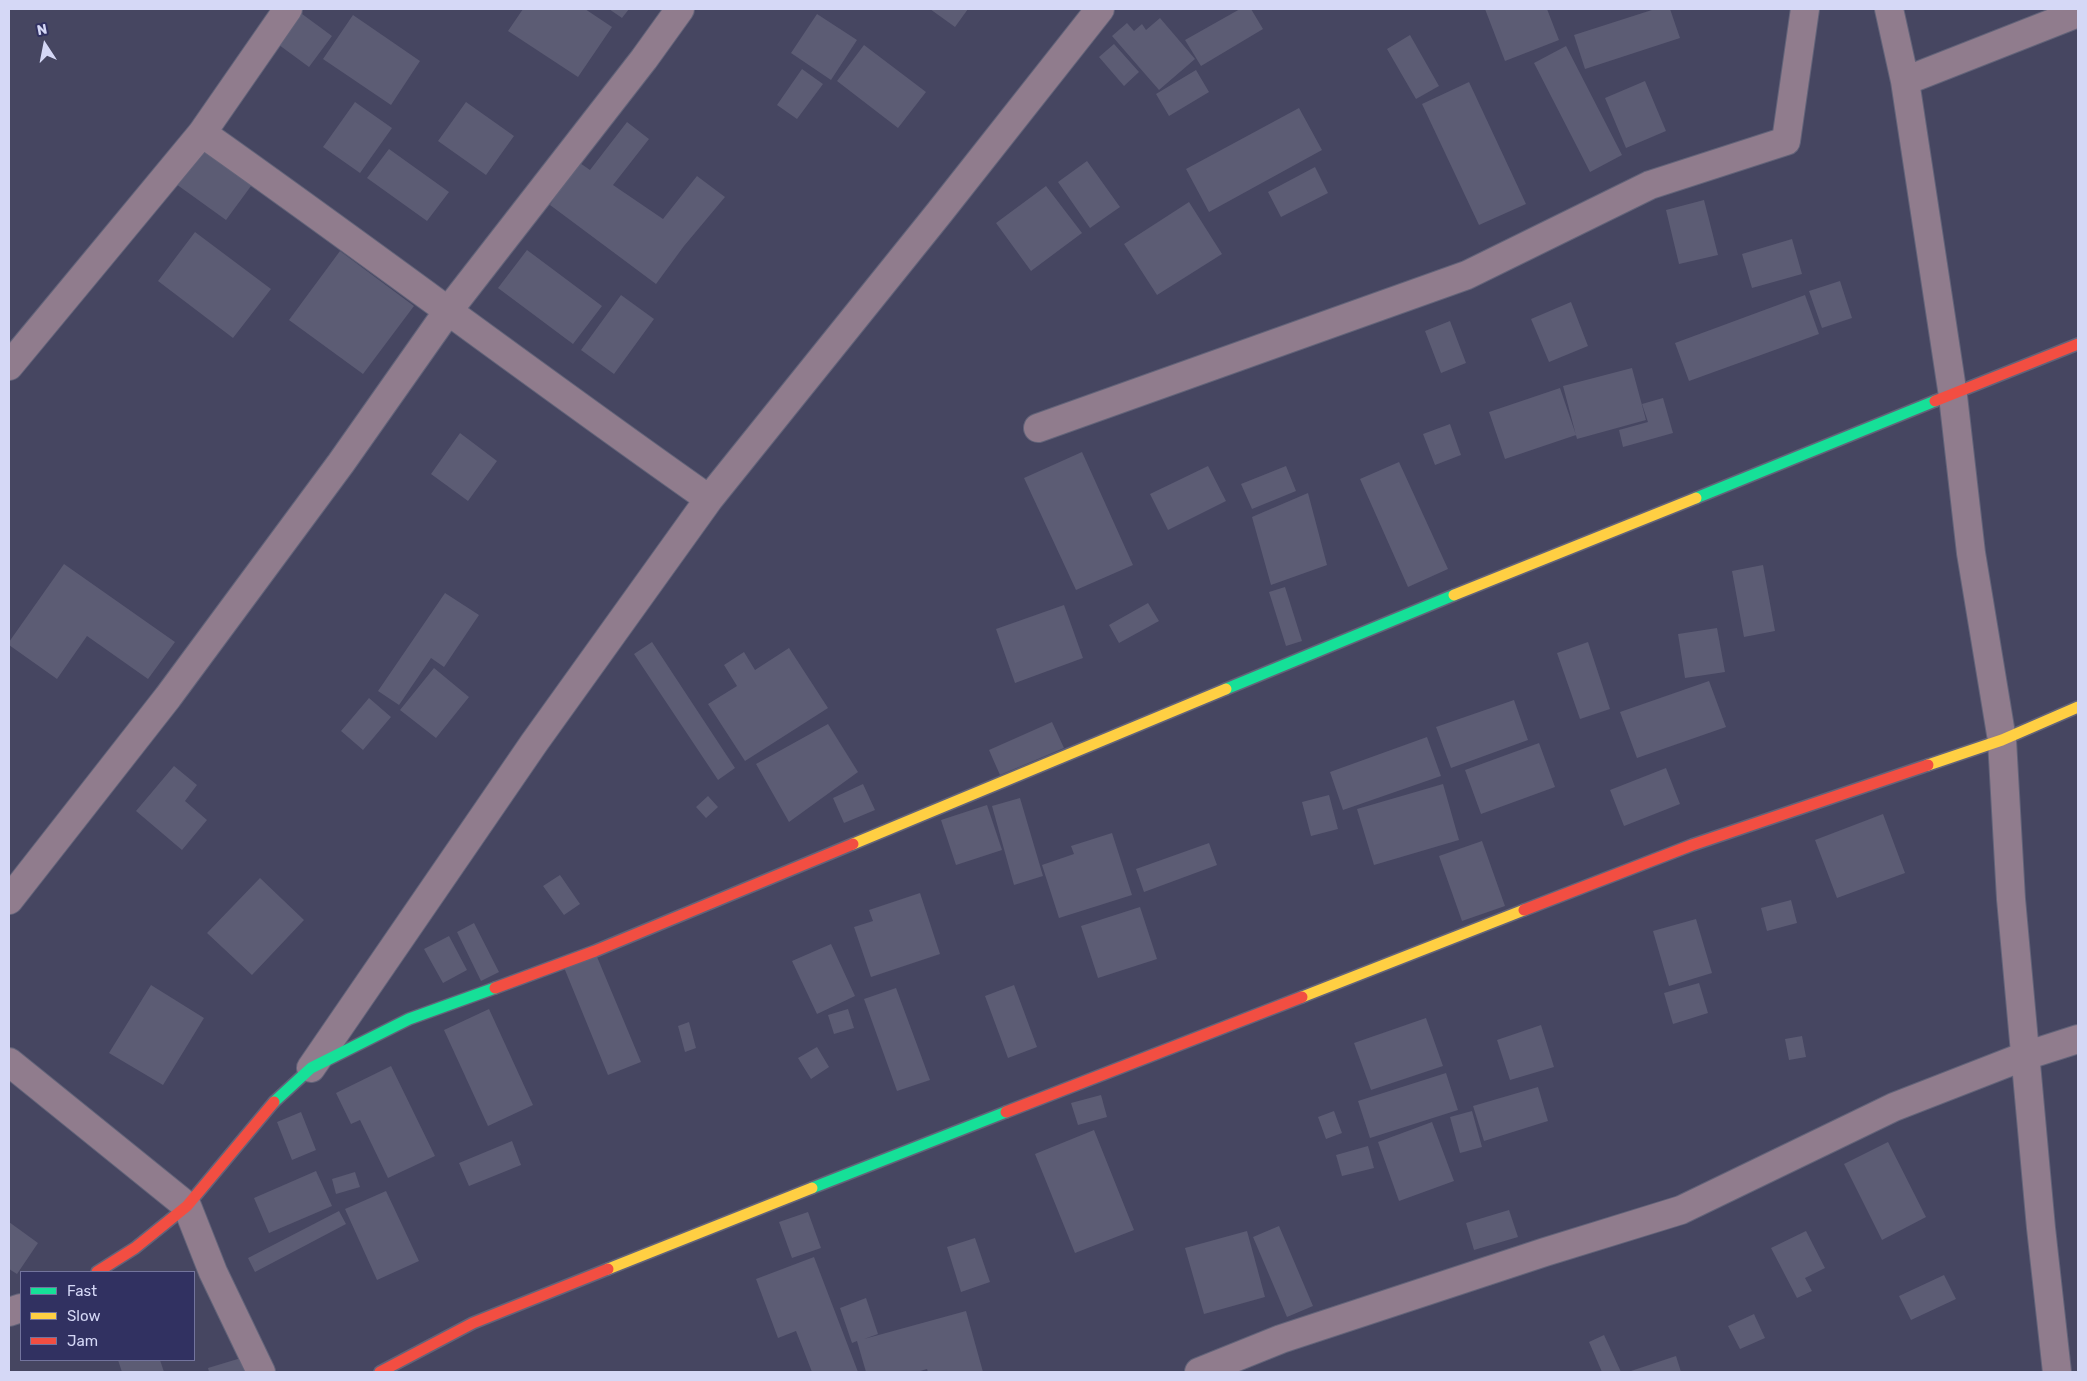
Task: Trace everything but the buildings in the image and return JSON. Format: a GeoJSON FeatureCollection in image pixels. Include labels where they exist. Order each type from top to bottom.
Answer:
{"type":"FeatureCollection","features":[{"type":"Feature","properties":{"kind":"street"},"geometry":{"type":"LineString","coordinates":[[9,366],[202,133],[288,9]]}},
{"type":"Feature","properties":{"kind":"street"},"geometry":{"type":"LineString","coordinates":[[9,900],[168,697],[341,463],[448,311],[644,59],[680,9]]}},
{"type":"Feature","properties":{"kind":"street"},"geometry":{"type":"LineString","coordinates":[[99,1271],[135,1248],[187,1206],[267,1109],[311,1068],[534,743],[709,499],[1100,9]]}},
{"type":"Feature","properties":{"kind":"street"},"geometry":{"type":"LineString","coordinates":[[1038,428],[1467,275],[1650,185],[1786,141],[1805,9]]}},
{"type":"Feature","properties":{"kind":"street"},"geometry":{"type":"LineString","coordinates":[[1889,9],[1905,81],[1953,396],[1970,553],[2002,740],[2011,899],[2041,1228],[2057,1372]]}},
{"type":"Feature","properties":{"kind":"street"},"geometry":{"type":"LineString","coordinates":[[1905,81],[2078,14]]}},
{"type":"Feature","properties":{"kind":"street"},"geometry":{"type":"LineString","coordinates":[[202,133],[337,228],[589,414],[709,499]]}},
{"type":"Feature","properties":{"kind":"street"},"geometry":{"type":"LineString","coordinates":[[311,1068],[409,1020],[595,951],[1367,630],[1953,396],[2078,344]]}},
{"type":"Feature","properties":{"kind":"street"},"geometry":{"type":"LineString","coordinates":[[380,1372],[473,1323],[878,1162],[1692,845],[2002,740],[2078,707]]}},
{"type":"Feature","properties":{"kind":"street"},"geometry":{"type":"LineString","coordinates":[[1199,1372],[1281,1339],[1681,1210],[1894,1107],[2025,1056],[2078,1039]]}},
{"type":"Feature","properties":{"kind":"street"},"geometry":{"type":"LineString","coordinates":[[9,1062],[187,1206],[213,1272],[261,1372]]}},
{"type":"Feature","properties":{"kind":"traffic: fast"},"geometry":{"type":"LineString","coordinates":[[1696,498],[1935,401]]}},
{"type":"Feature","properties":{"kind":"traffic: fast"},"geometry":{"type":"LineString","coordinates":[[1226,689],[1454,595]]}},
{"type":"Feature","properties":{"kind":"traffic: fast"},"geometry":{"type":"LineString","coordinates":[[274,1102],[311,1068],[409,1019],[495,988]]}},
{"type":"Feature","properties":{"kind":"traffic: fast"},"geometry":{"type":"LineString","coordinates":[[812,1188],[1006,1112]]}},
{"type":"Feature","properties":{"kind":"traffic: slow"},"geometry":{"type":"LineString","coordinates":[[1454,595],[1696,498]]}},
{"type":"Feature","properties":{"kind":"traffic: slow"},"geometry":{"type":"LineString","coordinates":[[853,844],[1226,689]]}},
{"type":"Feature","properties":{"kind":"traffic: slow"},"geometry":{"type":"LineString","coordinates":[[1928,765],[2002,740],[2078,707]]}},
{"type":"Feature","properties":{"kind":"traffic: slow"},"geometry":{"type":"LineString","coordinates":[[1302,997],[1524,910]]}},
{"type":"Feature","properties":{"kind":"traffic: slow"},"geometry":{"type":"LineString","coordinates":[[608,1269],[812,1188]]}},
{"type":"Feature","properties":{"kind":"traffic: jam"},"geometry":{"type":"LineString","coordinates":[[1935,401],[2078,344]]}},
{"type":"Feature","properties":{"kind":"traffic: jam"},"geometry":{"type":"LineString","coordinates":[[1524,910],[1692,845],[1928,765]]}},
{"type":"Feature","properties":{"kind":"traffic: jam"},"geometry":{"type":"LineString","coordinates":[[495,988],[595,951],[853,844]]}},
{"type":"Feature","properties":{"kind":"traffic: jam"},"geometry":{"type":"LineString","coordinates":[[1006,1112],[1302,997]]}},
{"type":"Feature","properties":{"kind":"traffic: jam"},"geometry":{"type":"LineString","coordinates":[[99,1271],[135,1248],[187,1206],[274,1102]]}},
{"type":"Feature","properties":{"kind":"traffic: jam"},"geometry":{"type":"LineString","coordinates":[[380,1372],[473,1323],[608,1269]]}}]}
